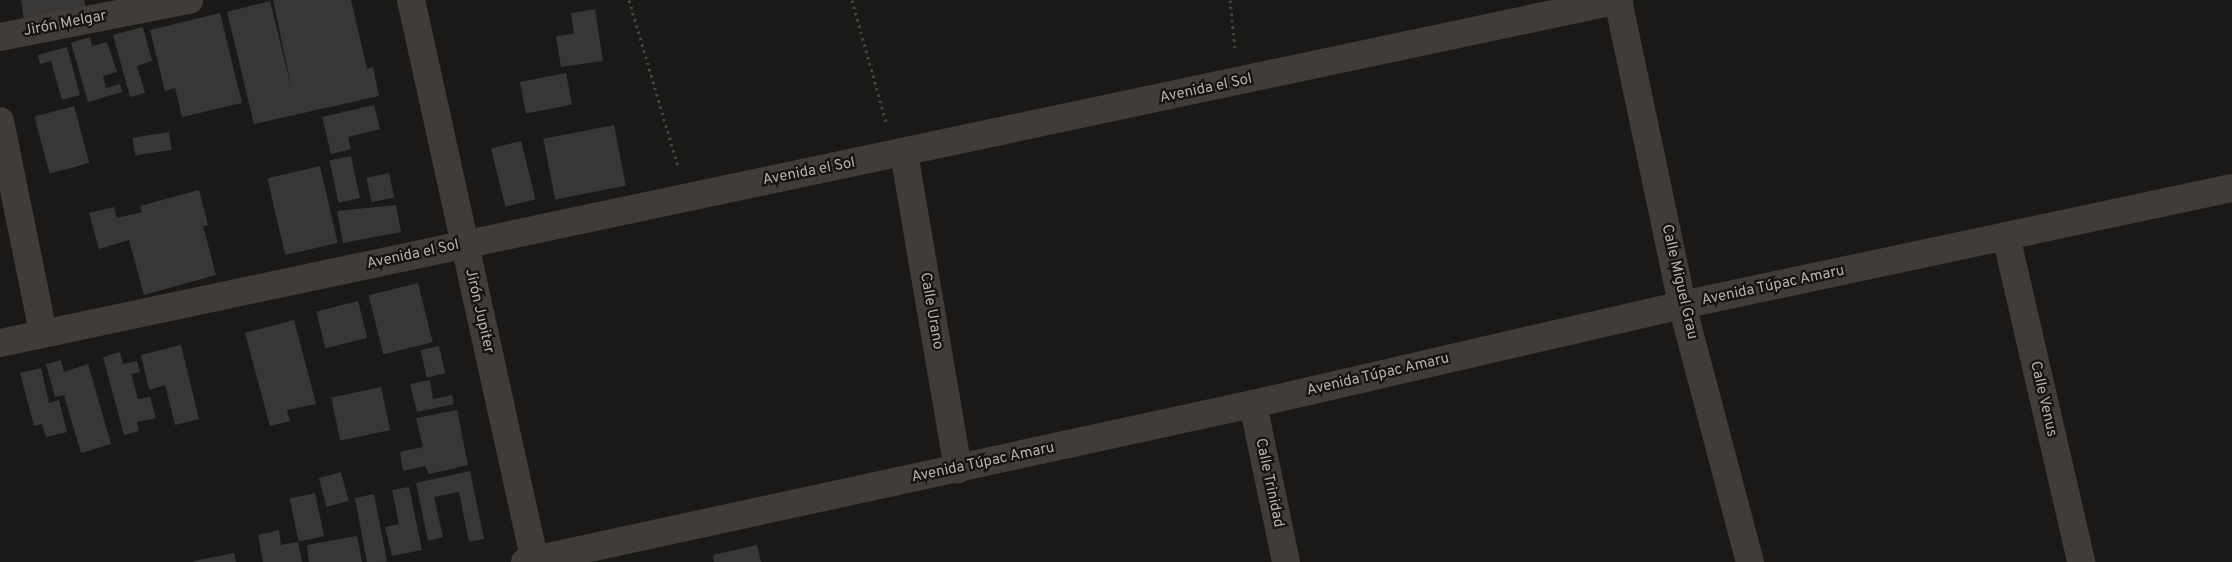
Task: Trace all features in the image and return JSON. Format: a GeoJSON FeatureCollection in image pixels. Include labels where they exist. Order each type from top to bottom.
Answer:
{"type":"FeatureCollection","features":[{"type":"Feature","properties":{"kind":"street","name":"Jirón Melgar"},"geometry":{"type":"LineString","coordinates":[[0,37],[189,0]]}},
{"type":"Feature","properties":{"kind":"street","name":"Jirón Jupiter"},"geometry":{"type":"LineString","coordinates":[[411,0],[532,561]]}},
{"type":"Feature","properties":{"kind":"street","name":"Avenida el Sol"},"geometry":{"type":"LineString","coordinates":[[0,343],[43,332],[464,245],[687,195],[904,153],[1609,1]]}},
{"type":"Feature","properties":{"kind":"street","name":"Calle Miguel Grau"},"geometry":{"type":"LineString","coordinates":[[1609,1],[1682,305],[1750,562]]}},
{"type":"Feature","properties":{"kind":"street"},"geometry":{"type":"LineString","coordinates":[[0,121],[43,332]]}},
{"type":"Feature","properties":{"kind":"street","name":"Calle Urano"},"geometry":{"type":"LineString","coordinates":[[904,153],[958,469]]}},
{"type":"Feature","properties":{"kind":"street","name":"Avenida Túpac Amaru"},"geometry":{"type":"LineString","coordinates":[[532,561],[1254,404],[1682,305],[2232,188]]}},
{"type":"Feature","properties":{"kind":"street","name":"Calle Venus"},"geometry":{"type":"LineString","coordinates":[[2006,236],[2081,562]]}},
{"type":"Feature","properties":{"kind":"street","name":"Calle Trinidad"},"geometry":{"type":"LineString","coordinates":[[1254,404],[1286,562]]}},
{"type":"Feature","properties":{"kind":"path"},"geometry":{"type":"LineString","coordinates":[[629,0],[687,195]]}},
{"type":"Feature","properties":{"kind":"path"},"geometry":{"type":"LineString","coordinates":[[852,0],[888,131]]}},
{"type":"Feature","properties":{"kind":"path"},"geometry":{"type":"LineString","coordinates":[[1230,0],[1238,82]]}},
{"type":"Feature","properties":{"kind":"building"},"geometry":{"type":"Polygon","coordinates":[[[21,0],[84,0],[86,8],[24,20],[21,0]]]}},
{"type":"Feature","properties":{"kind":"building"},"geometry":{"type":"Polygon","coordinates":[[[273,0],[351,0],[367,69],[373,67],[379,96],[254,124],[227,12],[270,1],[292,90],[273,0]]]}},
{"type":"Feature","properties":{"kind":"building"},"geometry":{"type":"Polygon","coordinates":[[[595,9],[603,61],[561,67],[556,36],[574,34],[571,13],[595,9]]]}},
{"type":"Feature","properties":{"kind":"building"},"geometry":{"type":"Polygon","coordinates":[[[220,13],[242,103],[182,117],[175,88],[165,91],[150,30],[220,13]]]}},
{"type":"Feature","properties":{"kind":"building"},"geometry":{"type":"Polygon","coordinates":[[[143,27],[152,61],[137,66],[145,93],[130,97],[113,35],[143,27]]]}},
{"type":"Feature","properties":{"kind":"building"},"geometry":{"type":"Polygon","coordinates":[[[90,37],[92,46],[107,42],[117,72],[103,76],[106,88],[120,84],[122,92],[88,102],[71,43],[90,37]]]}},
{"type":"Feature","properties":{"kind":"building"},"geometry":{"type":"Polygon","coordinates":[[[67,47],[80,95],[62,100],[51,61],[40,64],[38,55],[67,47]]]}},
{"type":"Feature","properties":{"kind":"building"},"geometry":{"type":"Polygon","coordinates":[[[566,73],[572,104],[526,113],[520,82],[566,73]]]}},
{"type":"Feature","properties":{"kind":"building"},"geometry":{"type":"Polygon","coordinates":[[[374,105],[380,129],[348,137],[351,149],[331,154],[322,117],[374,105]]]}},
{"type":"Feature","properties":{"kind":"building"},"geometry":{"type":"Polygon","coordinates":[[[74,106],[89,163],[50,174],[34,117],[74,106]]]}},
{"type":"Feature","properties":{"kind":"building"},"geometry":{"type":"Polygon","coordinates":[[[614,125],[626,186],[555,200],[543,139],[614,125]]]}},
{"type":"Feature","properties":{"kind":"building"},"geometry":{"type":"Polygon","coordinates":[[[169,132],[172,150],[135,156],[132,138],[169,132]]]}},
{"type":"Feature","properties":{"kind":"building"},"geometry":{"type":"Polygon","coordinates":[[[521,141],[536,199],[505,207],[491,148],[521,141]]]}},
{"type":"Feature","properties":{"kind":"building"},"geometry":{"type":"Polygon","coordinates":[[[351,156],[360,198],[338,203],[329,161],[351,156]]]}},
{"type":"Feature","properties":{"kind":"building"},"geometry":{"type":"Polygon","coordinates":[[[320,166],[338,243],[285,255],[267,178],[320,166]]]}},
{"type":"Feature","properties":{"kind":"building"},"geometry":{"type":"Polygon","coordinates":[[[389,173],[394,197],[372,202],[367,178],[389,173]]]}},
{"type":"Feature","properties":{"kind":"building"},"geometry":{"type":"Polygon","coordinates":[[[199,190],[208,225],[203,226],[216,275],[144,295],[129,240],[99,249],[89,213],[114,207],[117,218],[142,212],[140,206],[199,190]]]}},
{"type":"Feature","properties":{"kind":"building"},"geometry":{"type":"Polygon","coordinates":[[[396,205],[401,232],[343,243],[337,211],[396,205]]]}},
{"type":"Feature","properties":{"kind":"building"},"geometry":{"type":"Polygon","coordinates":[[[418,283],[433,342],[383,355],[369,295],[418,283]]]}},
{"type":"Feature","properties":{"kind":"building"},"geometry":{"type":"Polygon","coordinates":[[[358,301],[367,338],[325,348],[316,311],[358,301]]]}},
{"type":"Feature","properties":{"kind":"building"},"geometry":{"type":"Polygon","coordinates":[[[294,320],[316,404],[287,410],[290,421],[270,426],[245,333],[294,320]]]}},
{"type":"Feature","properties":{"kind":"building"},"geometry":{"type":"Polygon","coordinates":[[[181,345],[199,419],[175,425],[165,385],[149,390],[141,355],[181,345]]]}},
{"type":"Feature","properties":{"kind":"building"},"geometry":{"type":"Polygon","coordinates":[[[439,346],[445,373],[427,378],[420,350],[439,346]]]}},
{"type":"Feature","properties":{"kind":"building"},"geometry":{"type":"Polygon","coordinates":[[[120,352],[123,364],[137,361],[140,372],[131,374],[138,399],[150,397],[156,418],[137,422],[139,431],[124,435],[103,357],[120,352]]]}},
{"type":"Feature","properties":{"kind":"building"},"geometry":{"type":"Polygon","coordinates":[[[61,360],[64,372],[88,364],[111,444],[81,453],[64,395],[55,397],[46,364],[61,360]]]}},
{"type":"Feature","properties":{"kind":"building"},"geometry":{"type":"Polygon","coordinates":[[[41,368],[49,403],[59,400],[67,432],[46,437],[42,424],[34,426],[20,373],[41,368]]]}},
{"type":"Feature","properties":{"kind":"building"},"geometry":{"type":"Polygon","coordinates":[[[430,380],[433,399],[452,395],[454,404],[417,412],[410,384],[430,380]]]}},
{"type":"Feature","properties":{"kind":"building"},"geometry":{"type":"Polygon","coordinates":[[[381,387],[390,430],[340,441],[331,398],[381,387]]]}},
{"type":"Feature","properties":{"kind":"building"},"geometry":{"type":"Polygon","coordinates":[[[457,410],[468,465],[429,474],[425,466],[403,471],[400,452],[423,447],[416,418],[457,410]]]}},
{"type":"Feature","properties":{"kind":"building"},"geometry":{"type":"Polygon","coordinates":[[[470,471],[484,539],[469,542],[459,492],[434,497],[443,537],[428,541],[416,483],[470,471]]]}},
{"type":"Feature","properties":{"kind":"building"},"geometry":{"type":"Polygon","coordinates":[[[341,472],[349,501],[327,507],[319,478],[341,472]]]}},
{"type":"Feature","properties":{"kind":"building"},"geometry":{"type":"Polygon","coordinates":[[[409,487],[422,550],[392,556],[385,527],[399,524],[392,490],[409,487]]]}},
{"type":"Feature","properties":{"kind":"building"},"geometry":{"type":"Polygon","coordinates":[[[315,493],[324,536],[299,541],[290,498],[315,493]]]}},
{"type":"Feature","properties":{"kind":"building"},"geometry":{"type":"Polygon","coordinates":[[[374,494],[387,561],[383,562],[367,562],[355,498],[374,494]]]}},
{"type":"Feature","properties":{"kind":"building"},"geometry":{"type":"Polygon","coordinates":[[[279,530],[281,545],[298,542],[302,562],[263,562],[258,535],[279,530]]]}},
{"type":"Feature","properties":{"kind":"building"},"geometry":{"type":"Polygon","coordinates":[[[357,536],[362,562],[309,562],[307,545],[357,536]]]}},
{"type":"Feature","properties":{"kind":"building"},"geometry":{"type":"Polygon","coordinates":[[[757,545],[761,562],[714,562],[713,555],[757,545]]]}},
{"type":"Feature","properties":{"kind":"building"},"geometry":{"type":"Polygon","coordinates":[[[234,553],[236,562],[194,562],[194,561],[234,553]]]}}]}
